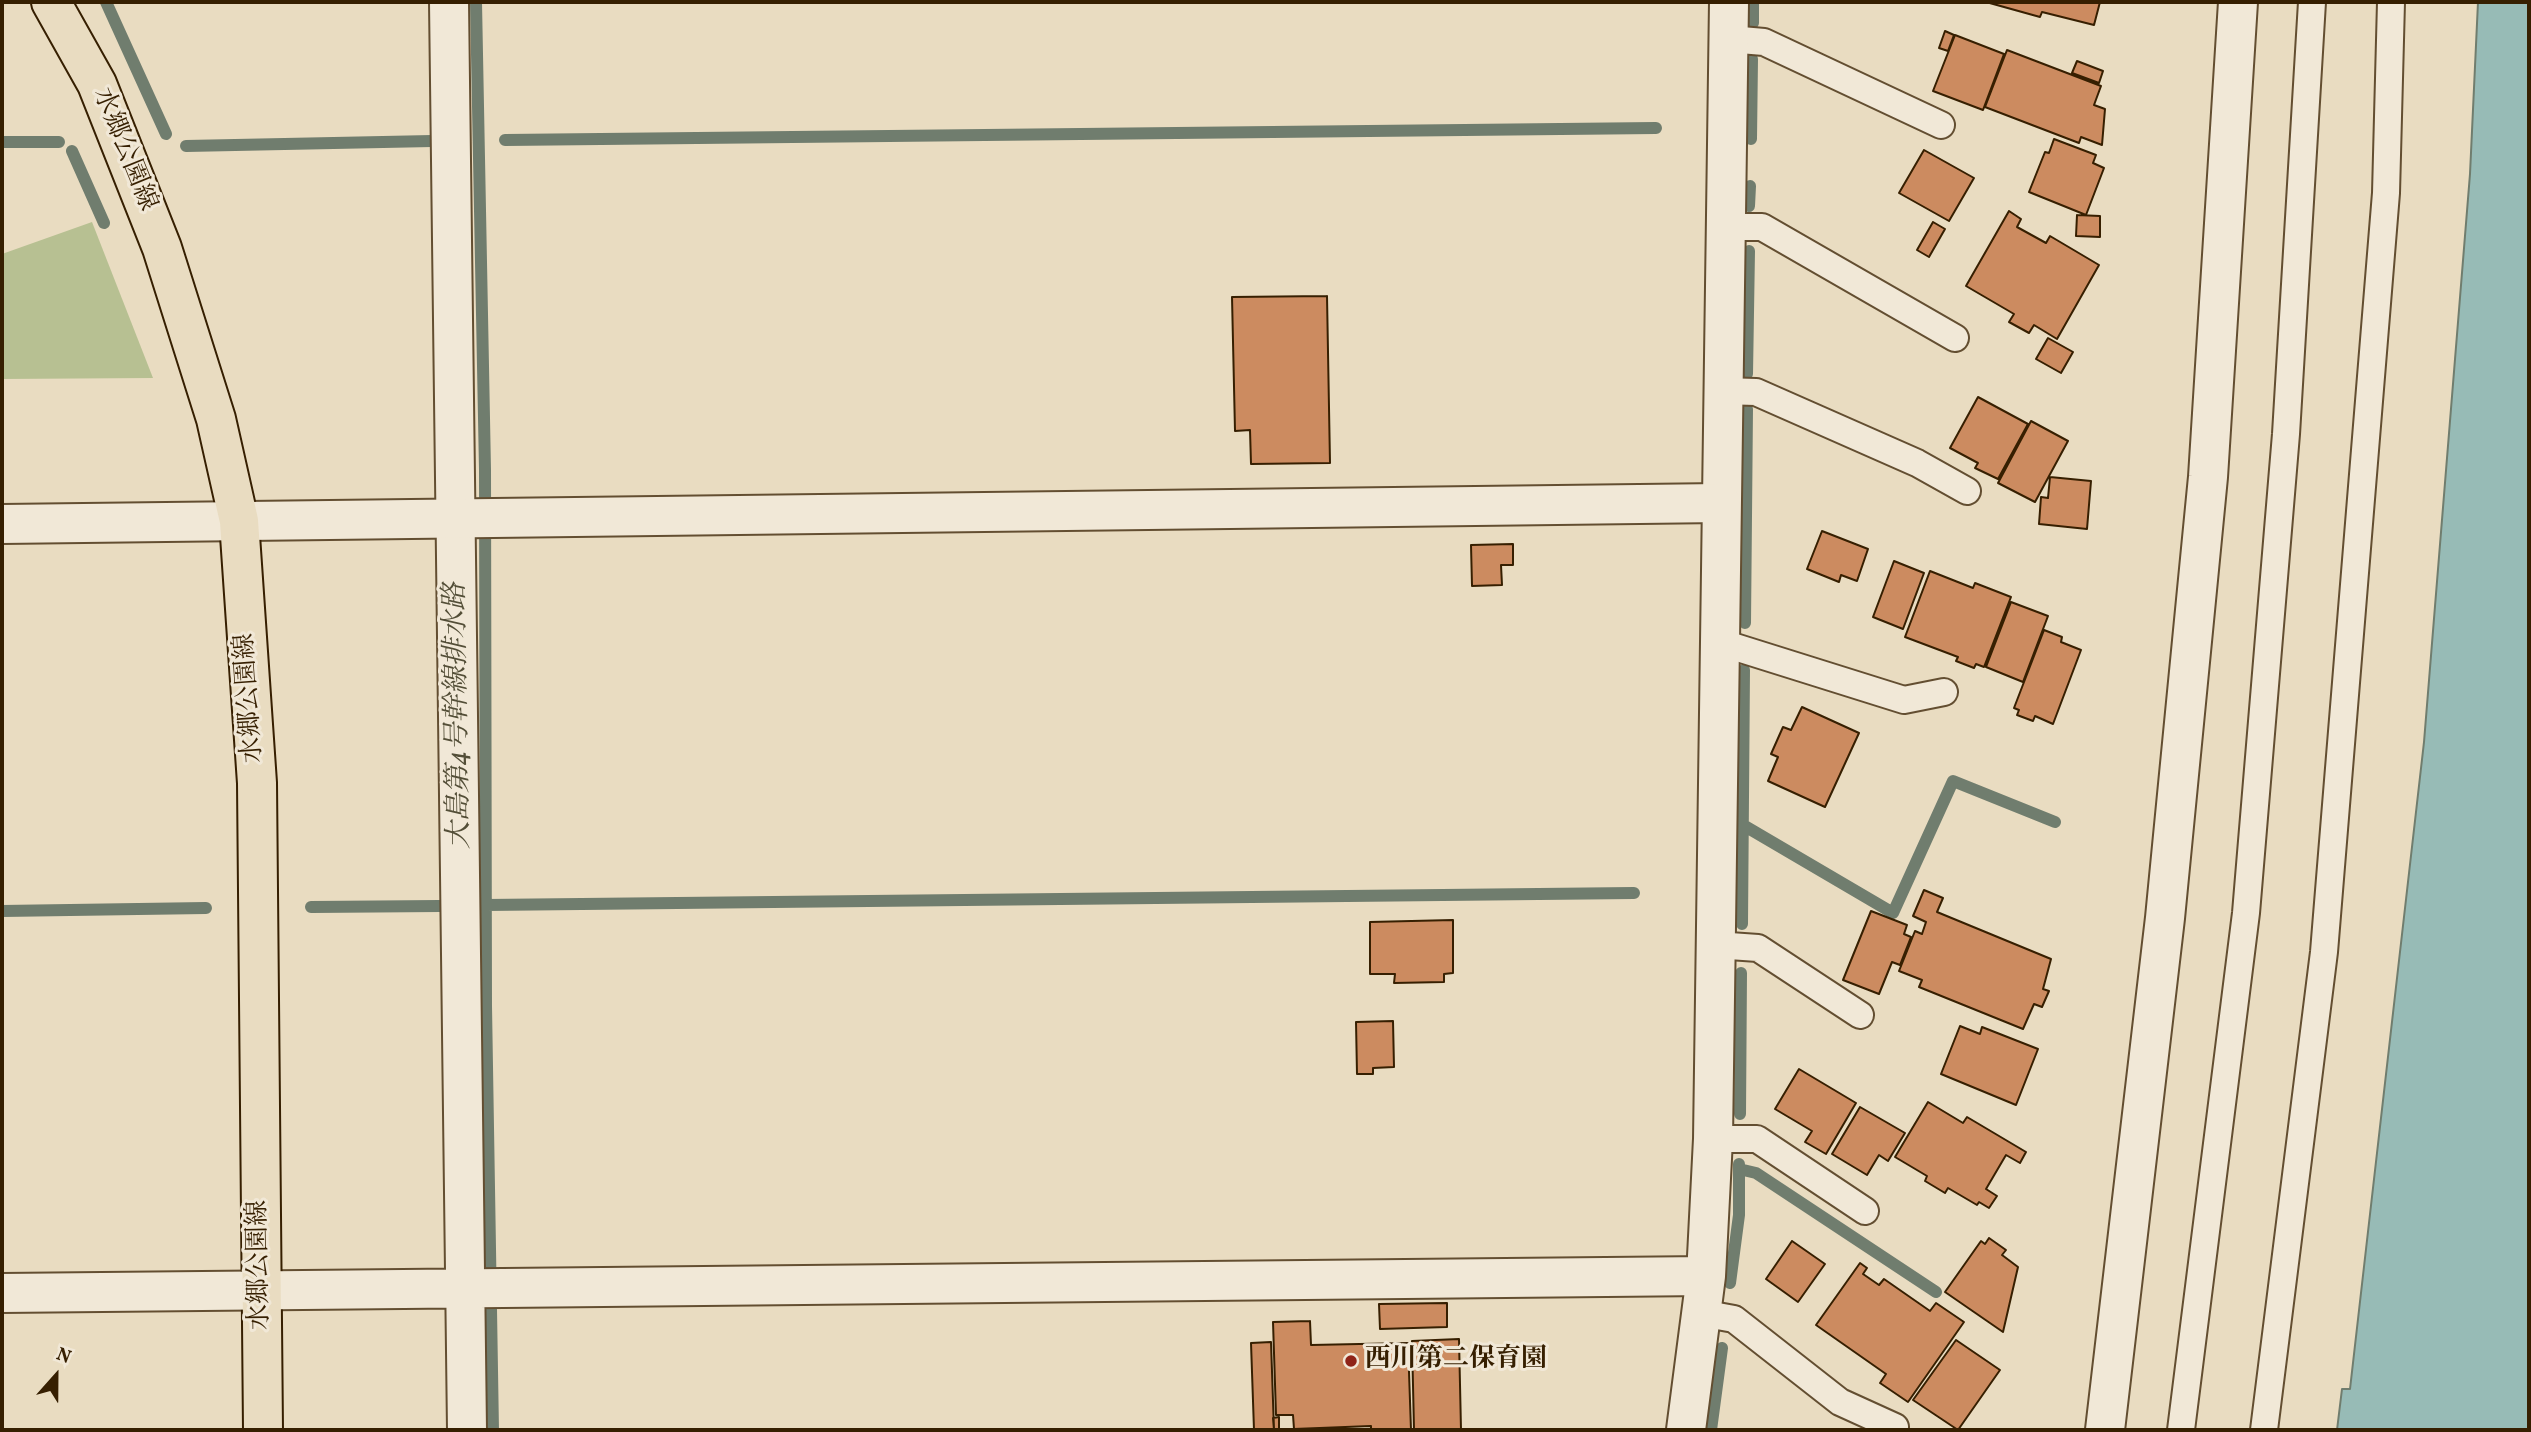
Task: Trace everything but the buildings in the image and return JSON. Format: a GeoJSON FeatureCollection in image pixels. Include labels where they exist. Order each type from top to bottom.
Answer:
{"type":"FeatureCollection","features":[{"type":"Feature","properties":{"kind":"main road","name":"水郷公園線"},"geometry":{"type":"LineString","coordinates":[[51,2],[97,84],[162,248],[216,419],[239,521],[257,783],[263,1430]]}},
{"type":"Feature","properties":{"kind":"street"},"geometry":{"type":"LineString","coordinates":[[449,2],[482,1288],[467,1430]]}},
{"type":"Feature","properties":{"kind":"street"},"geometry":{"type":"LineString","coordinates":[[1686,1430],[1706,1276],[1713,1139],[1729,2]]}},
{"type":"Feature","properties":{"kind":"street"},"geometry":{"type":"LineString","coordinates":[[2105,1430],[2165,918],[2208,477],[2238,2]]}},
{"type":"Feature","properties":{"kind":"street"},"geometry":{"type":"LineString","coordinates":[[2,524],[1721,503]]}},
{"type":"Feature","properties":{"kind":"street"},"geometry":{"type":"LineString","coordinates":[[2,1293],[1706,1276]]}},
{"type":"Feature","properties":{"kind":"lane"},"geometry":{"type":"LineString","coordinates":[[2181,1430],[2246,913],[2286,434],[2312,2]]}},
{"type":"Feature","properties":{"kind":"lane"},"geometry":{"type":"LineString","coordinates":[[2263,1430],[2324,952],[2386,193],[2390,2]]}},
{"type":"Feature","properties":{"kind":"lane"},"geometry":{"type":"LineString","coordinates":[[1729,39],[1764,42],[1941,125]]}},
{"type":"Feature","properties":{"kind":"lane"},"geometry":{"type":"LineString","coordinates":[[1725,227],[1762,227],[1955,338]]}},
{"type":"Feature","properties":{"kind":"lane"},"geometry":{"type":"LineString","coordinates":[[1722,391],[1756,392],[1917,463],[1966,491]]}},
{"type":"Feature","properties":{"kind":"lane"},"geometry":{"type":"LineString","coordinates":[[1719,642],[1904,700],[1944,692]]}},
{"type":"Feature","properties":{"kind":"lane"},"geometry":{"type":"LineString","coordinates":[[1716,945],[1758,948],[1860,1015]]}},
{"type":"Feature","properties":{"kind":"lane"},"geometry":{"type":"LineString","coordinates":[[1713,1139],[1757,1139],[1865,1211]]}},
{"type":"Feature","properties":{"kind":"lane"},"geometry":{"type":"LineString","coordinates":[[1701,1313],[1734,1319],[1840,1402],[1895,1427]]}},
{"type":"Feature","properties":{"kind":"green space"},"geometry":{"type":"Polygon","coordinates":[[[92,222],[153,378],[2,379],[2,254],[92,222]]]}},
{"type":"Feature","properties":{"kind":"water"},"geometry":{"type":"Polygon","coordinates":[[[2478,2],[2529,2],[2529,1430],[2337,1430],[2342,1389],[2350,1389],[2424,742],[2470,174],[2478,2]]]}},
{"type":"Feature","properties":{"kind":"waterway"},"geometry":{"type":"LineString","coordinates":[[106,2],[166,134]]}},
{"type":"Feature","properties":{"kind":"waterway","name":"大島第4号幹線排水路"},"geometry":{"type":"LineString","coordinates":[[476,2],[485,470],[486,1006],[493,1430]]}},
{"type":"Feature","properties":{"kind":"waterway"},"geometry":{"type":"LineString","coordinates":[[1753,2],[1753,23]]}},
{"type":"Feature","properties":{"kind":"waterway"},"geometry":{"type":"LineString","coordinates":[[1751,139],[1752,59]]}},
{"type":"Feature","properties":{"kind":"waterway"},"geometry":{"type":"LineString","coordinates":[[505,140],[1656,128]]}},
{"type":"Feature","properties":{"kind":"waterway"},"geometry":{"type":"LineString","coordinates":[[186,146],[432,141]]}},
{"type":"Feature","properties":{"kind":"waterway"},"geometry":{"type":"LineString","coordinates":[[2,142],[59,142]]}},
{"type":"Feature","properties":{"kind":"waterway"},"geometry":{"type":"LineString","coordinates":[[72,151],[104,223]]}},
{"type":"Feature","properties":{"kind":"waterway"},"geometry":{"type":"LineString","coordinates":[[1749,206],[1750,186]]}},
{"type":"Feature","properties":{"kind":"waterway"},"geometry":{"type":"LineString","coordinates":[[1747,374],[1749,251]]}},
{"type":"Feature","properties":{"kind":"waterway"},"geometry":{"type":"LineString","coordinates":[[1745,623],[1747,409]]}},
{"type":"Feature","properties":{"kind":"waterway"},"geometry":{"type":"LineString","coordinates":[[1742,924],[1744,670]]}},
{"type":"Feature","properties":{"kind":"waterway"},"geometry":{"type":"LineString","coordinates":[[1743,825],[1893,913],[1953,781],[2055,822]]}},
{"type":"Feature","properties":{"kind":"waterway"},"geometry":{"type":"LineString","coordinates":[[486,905],[1634,893]]}},
{"type":"Feature","properties":{"kind":"waterway"},"geometry":{"type":"LineString","coordinates":[[311,907],[440,906]]}},
{"type":"Feature","properties":{"kind":"waterway"},"geometry":{"type":"LineString","coordinates":[[2,911],[206,908]]}},
{"type":"Feature","properties":{"kind":"waterway"},"geometry":{"type":"LineString","coordinates":[[1740,1114],[1741,973]]}},
{"type":"Feature","properties":{"kind":"waterway"},"geometry":{"type":"LineString","coordinates":[[1730,1283],[1739,1215],[1739,1164]]}},
{"type":"Feature","properties":{"kind":"waterway"},"geometry":{"type":"LineString","coordinates":[[1739,1169],[1756,1173],[1936,1292]]}},
{"type":"Feature","properties":{"kind":"waterway"},"geometry":{"type":"LineString","coordinates":[[1711,1430],[1722,1348]]}},
{"type":"Feature","properties":{"kind":"place","name":"西川第二保育園"},"geometry":{"type":"Point","coordinates":[1351,1361]}}]}
